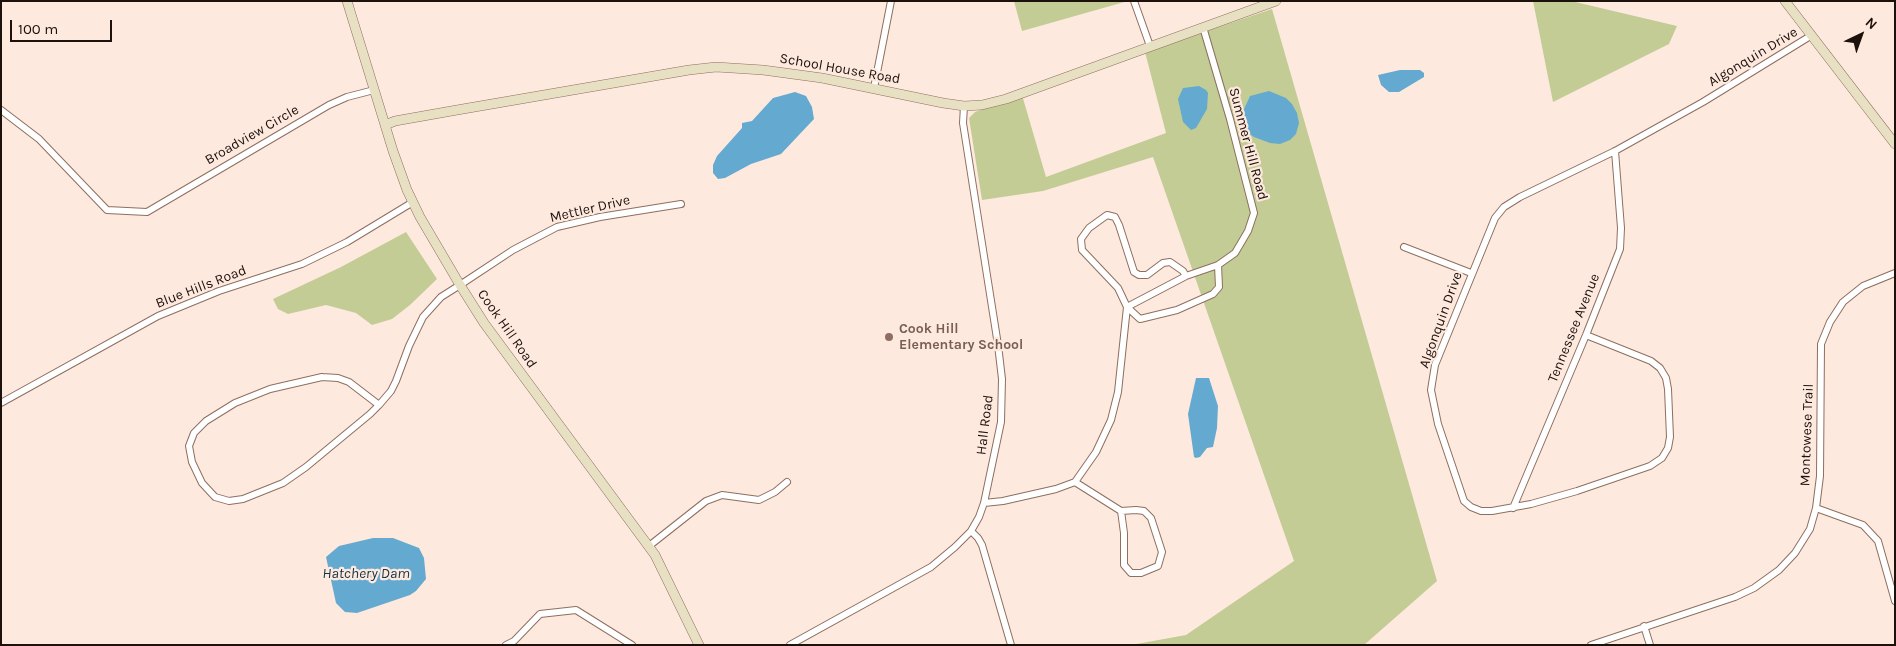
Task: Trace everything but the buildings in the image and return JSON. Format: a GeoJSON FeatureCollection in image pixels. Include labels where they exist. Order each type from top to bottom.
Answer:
{"type":"FeatureCollection","features":[{"type":"Feature","properties":{"kind":"street","name":"Cook Hill Road"},"geometry":{"type":"LineString","coordinates":[[347,1],[400,172],[413,202],[460,284],[497,340],[649,546],[663,570],[699,645]]}},
{"type":"Feature","properties":{"kind":"street"},"geometry":{"type":"LineString","coordinates":[[874,88],[891,1]]}},
{"type":"Feature","properties":{"kind":"street"},"geometry":{"type":"LineString","coordinates":[[1134,1],[1150,46]]}},
{"type":"Feature","properties":{"kind":"street","name":"School House Road"},"geometry":{"type":"LineString","coordinates":[[385,125],[395,121],[457,110],[688,70],[716,67],[763,70],[829,79],[964,106],[982,105],[1276,1]]}},
{"type":"Feature","properties":{"kind":"street"},"geometry":{"type":"LineString","coordinates":[[1785,1],[1895,144]]}},
{"type":"Feature","properties":{"kind":"street","name":"Summer Hill Road"},"geometry":{"type":"LineString","coordinates":[[1127,307],[1186,276],[1218,265],[1235,253],[1248,231],[1254,213],[1203,27]]}},
{"type":"Feature","properties":{"kind":"street","name":"Algonquin Drive"},"geometry":{"type":"LineString","coordinates":[[1586,334],[1651,361],[1660,368],[1666,378],[1668,390],[1670,437],[1668,448],[1662,458],[1650,466],[1577,491],[1513,508],[1481,511],[1471,507],[1464,501],[1438,424],[1431,390],[1435,365],[1495,218],[1504,207],[1520,197],[1615,151],[1703,102],[1812,35]]}},
{"type":"Feature","properties":{"kind":"street","name":"Broadview Circle"},"geometry":{"type":"LineString","coordinates":[[1,110],[40,139],[108,210],[147,212],[329,104],[374,90]]}},
{"type":"Feature","properties":{"kind":"street","name":"Hall Road"},"geometry":{"type":"LineString","coordinates":[[790,645],[931,567],[955,547],[970,531],[979,517],[984,503],[1001,422],[1002,379],[963,123],[964,106]]}},
{"type":"Feature","properties":{"kind":"street","name":"Tennessee Avenue"},"geometry":{"type":"LineString","coordinates":[[1513,508],[1620,249],[1621,228],[1615,151]]}},
{"type":"Feature","properties":{"kind":"street","name":"Blue Hills Road"},"geometry":{"type":"LineString","coordinates":[[1,403],[158,316],[219,291],[302,264],[347,242],[413,202]]}},
{"type":"Feature","properties":{"kind":"street","name":"Mettler Drive"},"geometry":{"type":"LineString","coordinates":[[379,405],[350,382],[338,378],[322,377],[270,389],[235,403],[206,421],[194,433],[189,446],[192,462],[202,483],[215,497],[229,501],[243,499],[283,483],[306,467],[370,414],[379,405],[391,391],[423,317],[441,297],[513,250],[557,228],[600,217],[681,204]]}},
{"type":"Feature","properties":{"kind":"street"},"geometry":{"type":"LineString","coordinates":[[1186,276],[1183,271],[1170,262],[1164,263],[1147,275],[1140,275],[1134,272],[1115,217],[1107,215],[1089,228],[1081,239],[1082,250],[1118,288],[1127,307],[1140,319],[1177,310],[1213,294],[1220,287],[1218,265]]}},
{"type":"Feature","properties":{"kind":"street"},"geometry":{"type":"LineString","coordinates":[[1404,247],[1471,273]]}},
{"type":"Feature","properties":{"kind":"street","name":"Montowese Trail"},"geometry":{"type":"LineString","coordinates":[[1591,645],[1735,597],[1754,588],[1779,570],[1795,553],[1810,529],[1816,508],[1820,476],[1821,344],[1830,322],[1843,302],[1863,286],[1895,273]]}},
{"type":"Feature","properties":{"kind":"street"},"geometry":{"type":"LineString","coordinates":[[984,503],[1020,497],[1067,486],[1075,482],[1096,452],[1111,420],[1118,392],[1127,307]]}},
{"type":"Feature","properties":{"kind":"street"},"geometry":{"type":"LineString","coordinates":[[649,546],[706,501],[722,495],[759,500],[776,492],[787,482]]}},
{"type":"Feature","properties":{"kind":"street"},"geometry":{"type":"LineString","coordinates":[[1075,482],[1120,511],[1144,511],[1151,518],[1162,552],[1158,566],[1141,573],[1131,573],[1124,566],[1124,533],[1120,511]]}},
{"type":"Feature","properties":{"kind":"street"},"geometry":{"type":"LineString","coordinates":[[1816,508],[1863,525],[1878,541],[1895,601]]}},
{"type":"Feature","properties":{"kind":"street"},"geometry":{"type":"LineString","coordinates":[[970,531],[978,538],[982,545],[1012,645]]}},
{"type":"Feature","properties":{"kind":"street"},"geometry":{"type":"LineString","coordinates":[[506,645],[514,641],[540,614],[576,610],[632,645]]}},
{"type":"Feature","properties":{"kind":"street"},"geometry":{"type":"LineString","coordinates":[[1644,626],[1650,645]]}},
{"type":"Feature","properties":{"kind":"green space"},"geometry":{"type":"Polygon","coordinates":[[[1014,1],[1128,1],[1022,31],[1014,1]]]}},
{"type":"Feature","properties":{"kind":"green space"},"geometry":{"type":"Polygon","coordinates":[[[1533,1],[1571,1],[1677,26],[1669,44],[1553,102],[1533,1]]]}},
{"type":"Feature","properties":{"kind":"green space"},"geometry":{"type":"Polygon","coordinates":[[[1272,9],[1437,581],[1364,645],[1131,645],[1186,635],[1294,561],[1153,157],[1043,191],[982,200],[969,118],[975,112],[1022,95],[1046,177],[1166,133],[1145,52],[1272,9]]]}},
{"type":"Feature","properties":{"kind":"green space"},"geometry":{"type":"Polygon","coordinates":[[[406,232],[437,279],[392,319],[372,325],[356,313],[326,305],[288,314],[278,309],[273,299],[341,267],[406,232]]]}},
{"type":"Feature","properties":{"kind":"water"},"geometry":{"type":"Polygon","coordinates":[[[1400,70],[1420,70],[1424,73],[1424,77],[1399,92],[1389,92],[1381,85],[1378,75],[1400,70]]]}},
{"type":"Feature","properties":{"kind":"water"},"geometry":{"type":"Polygon","coordinates":[[[1199,86],[1208,93],[1207,109],[1196,128],[1191,130],[1183,122],[1178,99],[1183,88],[1199,86]]]}},
{"type":"Feature","properties":{"kind":"water"},"geometry":{"type":"Polygon","coordinates":[[[1269,91],[1286,98],[1297,113],[1299,123],[1296,134],[1290,140],[1280,144],[1270,143],[1254,137],[1241,128],[1238,122],[1250,96],[1269,91]]]}},
{"type":"Feature","properties":{"kind":"water"},"geometry":{"type":"Polygon","coordinates":[[[795,92],[806,96],[812,107],[814,119],[781,154],[751,164],[725,178],[718,179],[713,173],[713,165],[717,156],[742,128],[742,123],[752,121],[773,98],[795,92]]]}},
{"type":"Feature","properties":{"kind":"water"},"geometry":{"type":"Polygon","coordinates":[[[1196,378],[1209,378],[1218,406],[1217,428],[1213,447],[1207,448],[1200,457],[1196,458],[1194,457],[1188,414],[1196,378]]]}},
{"type":"Feature","properties":{"kind":"water","name":"Hatchery Dam"},"geometry":{"type":"Polygon","coordinates":[[[373,538],[393,538],[419,548],[424,558],[426,579],[410,595],[357,613],[345,612],[336,603],[326,557],[339,546],[373,538]]]}},
{"type":"Feature","properties":{"kind":"place","name":"Cook Hill Elementary School"},"geometry":{"type":"Point","coordinates":[889,337]}}]}
